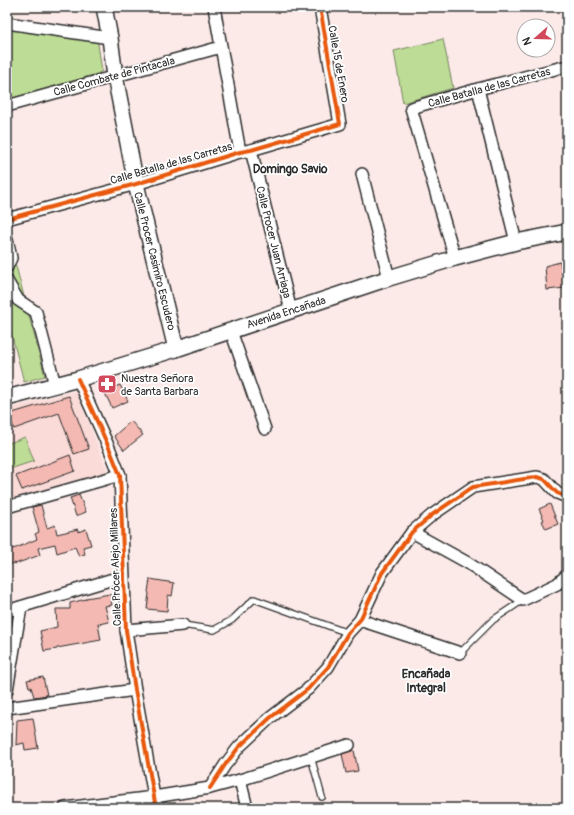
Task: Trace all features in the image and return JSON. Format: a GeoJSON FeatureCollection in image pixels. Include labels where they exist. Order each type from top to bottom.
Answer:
{"type":"FeatureCollection","features":[{"type":"Feature","properties":{"kind":"main road","name":"Calle Procer Casimiro Escudero"},"geometry":{"type":"LineString","coordinates":[[104,7],[115,76],[136,184],[176,349]]}},
{"type":"Feature","properties":{"kind":"main road","name":"Avenida Encañada"},"geometry":{"type":"LineString","coordinates":[[7,398],[78,379],[176,349],[389,278],[455,258],[516,242],[567,232]]}},
{"type":"Feature","properties":{"kind":"street"},"geometry":{"type":"LineString","coordinates":[[214,7],[240,152]]}},
{"type":"Feature","properties":{"kind":"street","name":"Calle 15 de Enero"},"geometry":{"type":"LineString","coordinates":[[320,7],[340,124]]}},
{"type":"Feature","properties":{"kind":"street"},"geometry":{"type":"LineString","coordinates":[[7,23],[110,38]]}},
{"type":"Feature","properties":{"kind":"street","name":"Calle Combate de Pintacala"},"geometry":{"type":"LineString","coordinates":[[7,106],[221,47]]}},
{"type":"Feature","properties":{"kind":"street","name":"Calle Batalla de las Carretas"},"geometry":{"type":"LineString","coordinates":[[455,258],[411,108],[567,66]]}},
{"type":"Feature","properties":{"kind":"street"},"geometry":{"type":"LineString","coordinates":[[478,89],[516,242]]}},
{"type":"Feature","properties":{"kind":"street","name":"Calle Batalla de las Carretas"},"geometry":{"type":"LineString","coordinates":[[7,219],[136,184],[240,152],[252,150],[340,124]]}},
{"type":"Feature","properties":{"kind":"street","name":"Calle Procer Juan Arriaga"},"geometry":{"type":"LineString","coordinates":[[252,150],[291,311]]}},
{"type":"Feature","properties":{"kind":"street"},"geometry":{"type":"LineString","coordinates":[[362,174],[389,278]]}},
{"type":"Feature","properties":{"kind":"street"},"geometry":{"type":"LineString","coordinates":[[7,239],[11,258],[7,267]]}},
{"type":"Feature","properties":{"kind":"street"},"geometry":{"type":"LineString","coordinates":[[7,281],[18,300],[36,312],[56,385]]}},
{"type":"Feature","properties":{"kind":"street"},"geometry":{"type":"LineString","coordinates":[[231,331],[265,429]]}},
{"type":"Feature","properties":{"kind":"street","name":"Calle Prócer Alejo Millares"},"geometry":{"type":"LineString","coordinates":[[78,379],[120,475],[126,630],[156,808]]}},
{"type":"Feature","properties":{"kind":"street"},"geometry":{"type":"LineString","coordinates":[[7,507],[120,475]]}},
{"type":"Feature","properties":{"kind":"street"},"geometry":{"type":"LineString","coordinates":[[210,788],[239,747],[270,718],[308,689],[328,667],[348,634],[360,620],[382,573],[412,532],[432,515],[473,487],[537,477],[544,479],[557,494],[567,497]]}},
{"type":"Feature","properties":{"kind":"street"},"geometry":{"type":"LineString","coordinates":[[412,532],[468,563],[523,600],[557,584],[567,576]]}},
{"type":"Feature","properties":{"kind":"street"},"geometry":{"type":"LineString","coordinates":[[7,611],[123,576]]}},
{"type":"Feature","properties":{"kind":"street"},"geometry":{"type":"LineString","coordinates":[[7,690],[21,607]]}},
{"type":"Feature","properties":{"kind":"street"},"geometry":{"type":"LineString","coordinates":[[360,620],[460,653]]}},
{"type":"Feature","properties":{"kind":"street"},"geometry":{"type":"LineString","coordinates":[[126,630],[183,626]]}},
{"type":"Feature","properties":{"kind":"street"},"geometry":{"type":"LineString","coordinates":[[7,708],[135,690]]}},
{"type":"Feature","properties":{"kind":"street"},"geometry":{"type":"LineString","coordinates":[[66,808],[154,797],[210,788],[240,780],[349,745]]}},
{"type":"Feature","properties":{"kind":"street"},"geometry":{"type":"LineString","coordinates":[[240,780],[246,808]]}},
{"type":"Feature","properties":{"kind":"lane"},"geometry":{"type":"LineString","coordinates":[[183,626],[214,630],[232,620],[254,599],[348,634]]}},
{"type":"Feature","properties":{"kind":"lane"},"geometry":{"type":"LineString","coordinates":[[460,653],[493,620],[523,600]]}},
{"type":"Feature","properties":{"kind":"lane"},"geometry":{"type":"LineString","coordinates":[[311,756],[322,797]]}},
{"type":"Feature","properties":{"kind":"shaded area"},"geometry":{"type":"Polygon","coordinates":[[[76,391],[108,472],[7,501],[7,409],[76,391]]]}},
{"type":"Feature","properties":{"kind":"green space"},"geometry":{"type":"Polygon","coordinates":[[[7,27],[96,41],[98,44],[102,71],[97,74],[7,100],[7,27]]]}},
{"type":"Feature","properties":{"kind":"green space"},"geometry":{"type":"Polygon","coordinates":[[[443,39],[453,88],[403,103],[394,51],[443,39]]]}},
{"type":"Feature","properties":{"kind":"green space"},"geometry":{"type":"Polygon","coordinates":[[[7,254],[16,266],[45,376],[24,382],[7,317],[7,254]]]}},
{"type":"Feature","properties":{"kind":"green space"},"geometry":{"type":"Polygon","coordinates":[[[25,437],[34,461],[7,470],[7,444],[25,437]]]}},
{"type":"Feature","properties":{"kind":"building"},"geometry":{"type":"Polygon","coordinates":[[[560,262],[565,288],[547,290],[545,266],[560,262]]]}},
{"type":"Feature","properties":{"kind":"building"},"geometry":{"type":"Polygon","coordinates":[[[120,385],[128,401],[112,408],[104,391],[120,385]]]}},
{"type":"Feature","properties":{"kind":"building"},"geometry":{"type":"Polygon","coordinates":[[[69,396],[89,449],[74,454],[59,413],[14,429],[9,414],[69,396]]]}},
{"type":"Feature","properties":{"kind":"building"},"geometry":{"type":"Polygon","coordinates":[[[131,421],[143,435],[124,450],[114,436],[131,421]]]}},
{"type":"Feature","properties":{"kind":"building"},"geometry":{"type":"Polygon","coordinates":[[[70,455],[75,471],[22,490],[16,476],[70,455]]]}},
{"type":"Feature","properties":{"kind":"building"},"geometry":{"type":"Polygon","coordinates":[[[79,495],[86,512],[76,516],[70,498],[79,495]]]}},
{"type":"Feature","properties":{"kind":"building"},"geometry":{"type":"Polygon","coordinates":[[[550,504],[558,524],[546,529],[539,509],[550,504]]]}},
{"type":"Feature","properties":{"kind":"building"},"geometry":{"type":"Polygon","coordinates":[[[41,505],[47,528],[55,525],[57,534],[78,529],[78,532],[86,529],[91,545],[83,547],[85,554],[79,556],[75,547],[57,553],[55,544],[38,548],[40,555],[15,564],[7,565],[7,550],[16,548],[37,539],[35,534],[39,532],[32,507],[41,505]]]}},
{"type":"Feature","properties":{"kind":"building"},"geometry":{"type":"Polygon","coordinates":[[[150,579],[174,583],[172,596],[168,595],[167,611],[147,609],[150,579]]]}},
{"type":"Feature","properties":{"kind":"building"},"geometry":{"type":"Polygon","coordinates":[[[110,594],[112,605],[105,606],[109,622],[98,624],[101,640],[44,651],[40,631],[57,627],[56,609],[70,609],[70,603],[86,598],[110,594]]]}},
{"type":"Feature","properties":{"kind":"building"},"geometry":{"type":"Polygon","coordinates":[[[43,677],[47,695],[34,697],[27,680],[43,677]]]}},
{"type":"Feature","properties":{"kind":"building"},"geometry":{"type":"Polygon","coordinates":[[[33,718],[38,748],[25,750],[24,743],[16,745],[17,720],[33,718]]]}},
{"type":"Feature","properties":{"kind":"building"},"geometry":{"type":"Polygon","coordinates":[[[354,750],[358,771],[346,773],[342,754],[354,750]]]}},
{"type":"Feature","properties":{"kind":"cycle path"},"geometry":{"type":"LineString","coordinates":[[7,219],[136,184],[240,152],[340,124],[320,7]]}},
{"type":"Feature","properties":{"kind":"cycle path"},"geometry":{"type":"LineString","coordinates":[[78,379],[120,475],[126,630],[156,808]]}},
{"type":"Feature","properties":{"kind":"cycle path"},"geometry":{"type":"LineString","coordinates":[[210,788],[239,747],[270,718],[308,689],[328,667],[348,633],[360,620],[382,573],[412,532],[432,515],[473,487],[537,477],[544,479],[557,493],[567,497]]}},
{"type":"Feature","properties":{"kind":"place","name":"Nuestra Señora de Santa Barbara"},"geometry":{"type":"Point","coordinates":[107,384]}},
{"type":"Feature","properties":{"kind":"district","name":"Domingo Savio"},"geometry":{"type":"Point","coordinates":[290,169]}},
{"type":"Feature","properties":{"kind":"district","name":"Encañada Integral"},"geometry":{"type":"Point","coordinates":[426,681]}}]}
